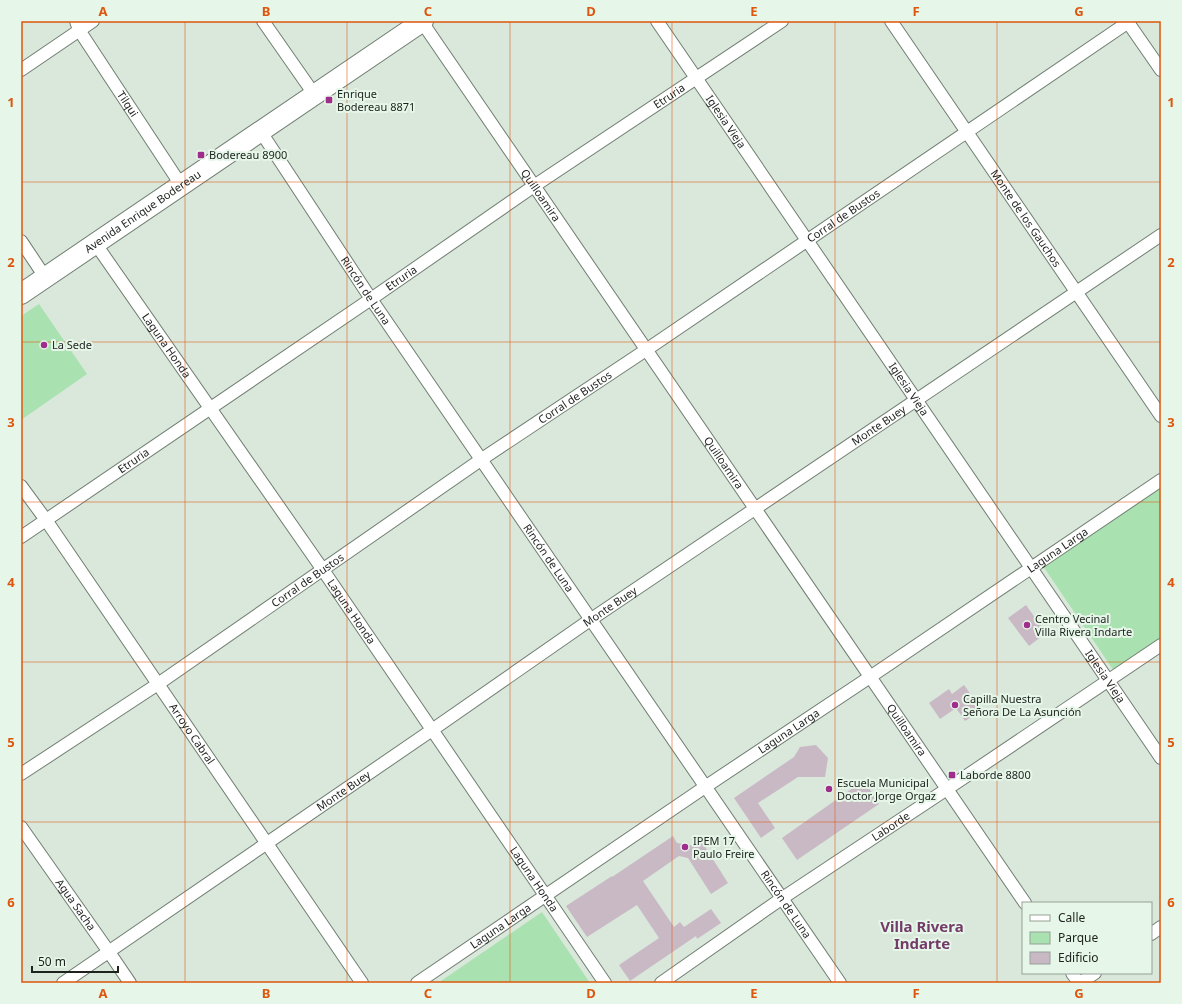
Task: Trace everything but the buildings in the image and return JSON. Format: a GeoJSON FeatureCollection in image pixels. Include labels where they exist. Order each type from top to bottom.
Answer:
{"type":"FeatureCollection","features":[{"type":"Feature","properties":{"kind":"main road","name":"Avenida Enrique Bodereau"},"geometry":{"type":"LineString","coordinates":[[21,294],[422,21]]}},
{"type":"Feature","properties":{"kind":"street"},"geometry":{"type":"LineString","coordinates":[[21,70],[78,26],[92,21]]}},
{"type":"Feature","properties":{"kind":"street"},"geometry":{"type":"LineString","coordinates":[[263,21],[314,94]]}},
{"type":"Feature","properties":{"kind":"street","name":"Quilloamira"},"geometry":{"type":"LineString","coordinates":[[422,21],[1024,902]]}},
{"type":"Feature","properties":{"kind":"street","name":"Iglesia Vieja"},"geometry":{"type":"LineString","coordinates":[[657,21],[1161,758]]}},
{"type":"Feature","properties":{"kind":"street","name":"Etruria"},"geometry":{"type":"LineString","coordinates":[[21,537],[211,409],[534,186],[782,21]]}},
{"type":"Feature","properties":{"kind":"street","name":"Monte de los Gauchos"},"geometry":{"type":"LineString","coordinates":[[891,21],[1161,416]]}},
{"type":"Feature","properties":{"kind":"street"},"geometry":{"type":"LineString","coordinates":[[1128,21],[1161,70]]}},
{"type":"Feature","properties":{"kind":"street","name":"Corral de Bustos"},"geometry":{"type":"LineString","coordinates":[[21,774],[158,684],[482,459],[807,241],[1128,21]]}},
{"type":"Feature","properties":{"kind":"street","name":"Tilqui"},"geometry":{"type":"LineString","coordinates":[[78,26],[181,185]]}},
{"type":"Feature","properties":{"kind":"street","name":"Rincón de Luna"},"geometry":{"type":"LineString","coordinates":[[261,132],[371,299],[840,983]]}},
{"type":"Feature","properties":{"kind":"street","name":"Monte Buey"},"geometry":{"type":"LineString","coordinates":[[63,983],[590,620],[1161,235]]}},
{"type":"Feature","properties":{"kind":"street"},"geometry":{"type":"LineString","coordinates":[[21,241],[45,277]]}},
{"type":"Feature","properties":{"kind":"street","name":"Laguna Honda"},"geometry":{"type":"LineString","coordinates":[[95,243],[323,570],[605,983]]}},
{"type":"Feature","properties":{"kind":"street","name":"Laguna Larga"},"geometry":{"type":"LineString","coordinates":[[417,983],[1161,480]]}},
{"type":"Feature","properties":{"kind":"street","name":"Arroyo Cabral"},"geometry":{"type":"LineString","coordinates":[[21,486],[46,520],[362,983]]}},
{"type":"Feature","properties":{"kind":"street","name":"Laborde"},"geometry":{"type":"LineString","coordinates":[[661,983],[781,899],[1161,645]]}},
{"type":"Feature","properties":{"kind":"street","name":"Agua Sacha"},"geometry":{"type":"LineString","coordinates":[[21,827],[130,983]]}},
{"type":"Feature","properties":{"kind":"street"},"geometry":{"type":"LineString","coordinates":[[1152,933],[1161,928]]}},
{"type":"Feature","properties":{"kind":"street"},"geometry":{"type":"LineString","coordinates":[[1073,974],[1080,983],[1094,974]]}},
{"type":"Feature","properties":{"kind":"green space","name":"La Sede"},"geometry":{"type":"Polygon","coordinates":[[[39,304],[87,374],[21,420],[21,316],[39,304]]]}},
{"type":"Feature","properties":{"kind":"green space"},"geometry":{"type":"Polygon","coordinates":[[[1161,486],[1161,640],[1114,671],[1043,566],[1161,486]]]}},
{"type":"Feature","properties":{"kind":"green space"},"geometry":{"type":"Polygon","coordinates":[[[542,912],[590,983],[438,983],[542,912]]]}},
{"type":"Feature","properties":{"kind":"place","name":"Enrique Bodereau 8871"},"geometry":{"type":"Point","coordinates":[329,100]}},
{"type":"Feature","properties":{"kind":"place","name":"Bodereau 8900"},"geometry":{"type":"Point","coordinates":[201,155]}},
{"type":"Feature","properties":{"kind":"place","name":"La Sede"},"geometry":{"type":"Point","coordinates":[44,345]}},
{"type":"Feature","properties":{"kind":"place","name":"Centro Vecinal Villa Rivera Indarte"},"geometry":{"type":"Point","coordinates":[1027,625]}},
{"type":"Feature","properties":{"kind":"place","name":"Capilla Nuestra Señora De La Asunción"},"geometry":{"type":"Point","coordinates":[955,705]}},
{"type":"Feature","properties":{"kind":"place","name":"Laborde 8800"},"geometry":{"type":"Point","coordinates":[952,775]}},
{"type":"Feature","properties":{"kind":"place","name":"Escuela Municipal Doctor Jorge Orgaz"},"geometry":{"type":"Point","coordinates":[829,789]}},
{"type":"Feature","properties":{"kind":"place","name":"IPEM 17 Paulo Freire"},"geometry":{"type":"Point","coordinates":[685,847]}},
{"type":"Feature","properties":{"kind":"district","name":"Villa Rivera Indarte"},"geometry":{"type":"Point","coordinates":[922,936]}}]}
